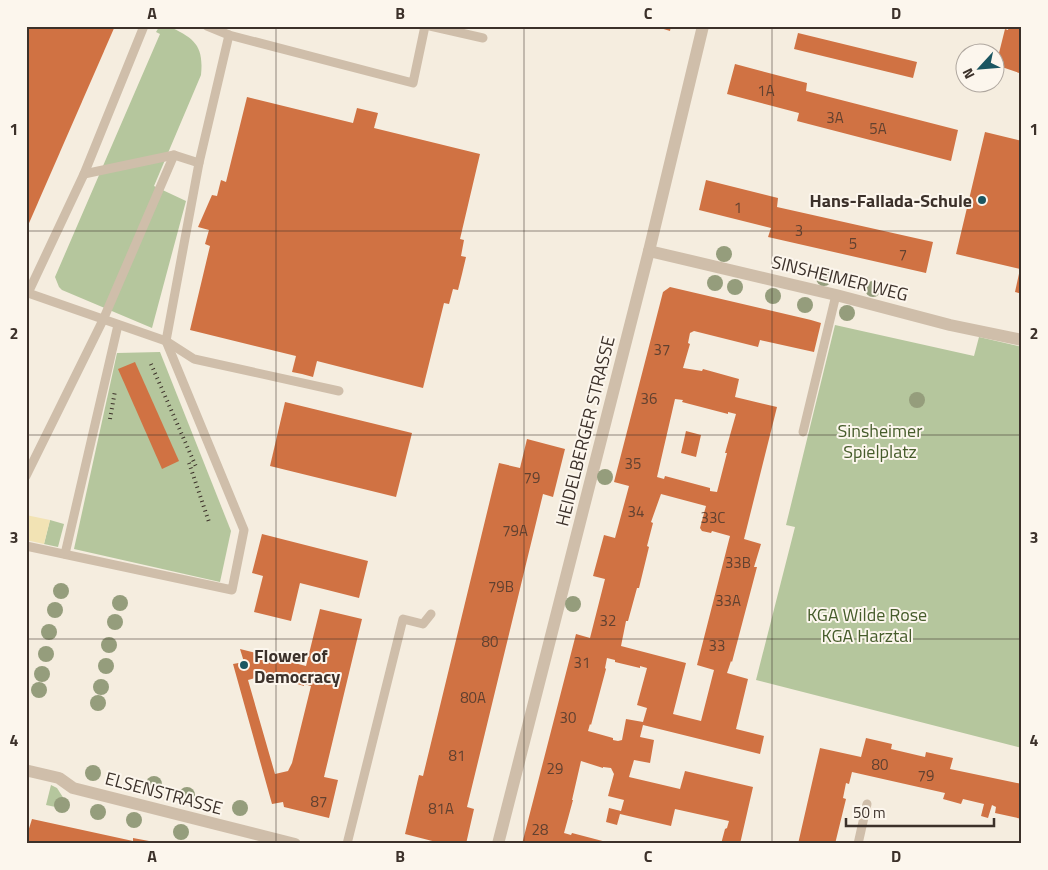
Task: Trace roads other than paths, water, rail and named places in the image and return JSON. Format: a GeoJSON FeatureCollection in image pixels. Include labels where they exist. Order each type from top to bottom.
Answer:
{"type":"FeatureCollection","features":[{"type":"Feature","properties":{"kind":"street","name":"HEIDELBERGER STRASSE"},"geometry":{"type":"LineString","coordinates":[[498,844],[649,251],[703,26]]}},
{"type":"Feature","properties":{"kind":"street","name":"SINSHEIMER WEG"},"geometry":{"type":"LineString","coordinates":[[649,251],[836,295],[950,325],[1022,340]]}},
{"type":"Feature","properties":{"kind":"street","name":"ELSENSTRASSE"},"geometry":{"type":"LineString","coordinates":[[26,772],[29,771],[58,778],[73,788],[295,844]]}},
{"type":"Feature","properties":{"kind":"lane"},"geometry":{"type":"LineString","coordinates":[[144,26],[84,174],[27,294],[166,340],[194,359],[338,391]]}},
{"type":"Feature","properties":{"kind":"lane"},"geometry":{"type":"LineString","coordinates":[[207,26],[229,35],[413,83],[425,26]]}},
{"type":"Feature","properties":{"kind":"lane"},"geometry":{"type":"LineString","coordinates":[[430,26],[483,38]]}},
{"type":"Feature","properties":{"kind":"lane"},"geometry":{"type":"LineString","coordinates":[[26,546],[232,590],[244,530],[166,340],[200,163],[229,35]]}},
{"type":"Feature","properties":{"kind":"lane"},"geometry":{"type":"LineString","coordinates":[[84,174],[174,155],[200,163]]}},
{"type":"Feature","properties":{"kind":"lane"},"geometry":{"type":"LineString","coordinates":[[26,476],[103,320],[174,155]]}},
{"type":"Feature","properties":{"kind":"lane"},"geometry":{"type":"LineString","coordinates":[[803,432],[836,295]]}},
{"type":"Feature","properties":{"kind":"lane"},"geometry":{"type":"LineString","coordinates":[[66,554],[118,325]]}},
{"type":"Feature","properties":{"kind":"lane"},"geometry":{"type":"LineString","coordinates":[[347,844],[404,619],[423,624],[431,614]]}},
{"type":"Feature","properties":{"kind":"lane"},"geometry":{"type":"LineString","coordinates":[[858,844],[867,804]]}},
{"type":"Feature","properties":{"kind":"railway"},"geometry":{"type":"LineString","coordinates":[[151,364],[197,469]]}},
{"type":"Feature","properties":{"kind":"railway"},"geometry":{"type":"LineString","coordinates":[[110,419],[115,391]]}},
{"type":"Feature","properties":{"kind":"railway"},"geometry":{"type":"LineString","coordinates":[[189,463],[209,522]]}},
{"type":"Feature","properties":{"kind":"place","name":"Hans-Fallada-Schule"},"geometry":{"type":"Point","coordinates":[982,200]}},
{"type":"Feature","properties":{"kind":"place","name":"Flower of Democracy"},"geometry":{"type":"Point","coordinates":[244,665]}},
{"type":"Feature","properties":{"kind":"park label","name":"Sinsheimer Spielplatz"},"geometry":{"type":"Point","coordinates":[880,440]}},
{"type":"Feature","properties":{"kind":"park label","name":"KGA Wilde Rose KGA Harztal"},"geometry":{"type":"Point","coordinates":[867,624]}}]}
